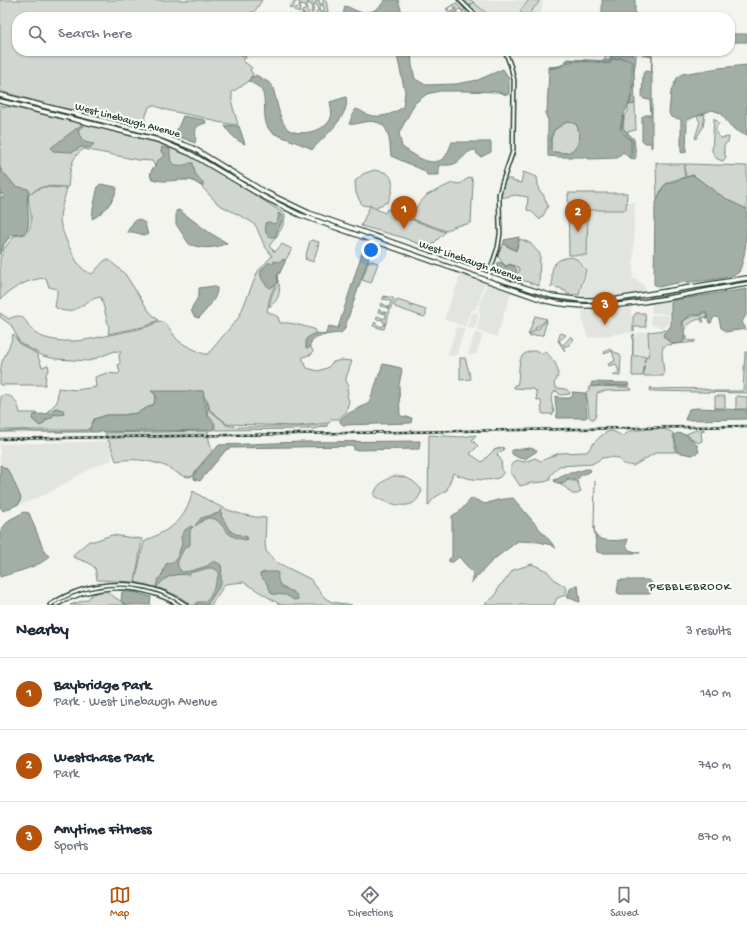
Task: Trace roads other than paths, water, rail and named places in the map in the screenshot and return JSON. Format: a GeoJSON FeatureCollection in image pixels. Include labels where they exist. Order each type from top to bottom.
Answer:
{"type":"FeatureCollection","features":[{"type":"Feature","properties":{"kind":"main road","name":"West Linebaugh Avenue"},"geometry":{"type":"LineString","coordinates":[[0,94],[160,135],[193,148],[263,190],[294,206],[326,219],[489,276],[552,296],[592,301],[626,298],[747,278]]}},
{"type":"Feature","properties":{"kind":"main road","name":"West Linebaugh Avenue"},"geometry":{"type":"LineString","coordinates":[[0,101],[158,140],[191,154],[262,196],[297,214],[541,299],[581,306],[622,305],[747,284]]}},
{"type":"Feature","properties":{"kind":"main road"},"geometry":{"type":"LineString","coordinates":[[158,140],[160,135]]}},
{"type":"Feature","properties":{"kind":"street"},"geometry":{"type":"LineString","coordinates":[[459,0],[471,12]]}},
{"type":"Feature","properties":{"kind":"street"},"geometry":{"type":"LineString","coordinates":[[487,281],[498,247],[500,234],[499,194],[513,152],[514,80],[507,56]]}},
{"type":"Feature","properties":{"kind":"street"},"geometry":{"type":"LineString","coordinates":[[50,605],[69,594],[88,587],[109,584],[143,587],[168,595],[186,605]]}},
{"type":"Feature","properties":{"kind":"street"},"geometry":{"type":"LineString","coordinates":[[56,605],[76,595],[91,591],[121,588],[145,591],[167,598],[179,605]]}},
{"type":"Feature","properties":{"kind":"waterway"},"geometry":{"type":"LineString","coordinates":[[594,527],[595,481]]}},
{"type":"Feature","properties":{"kind":"railway"},"geometry":{"type":"LineString","coordinates":[[0,439],[747,426]]}},
{"type":"Feature","properties":{"kind":"place","name":"Baybridge Park"},"geometry":{"type":"Point","coordinates":[404,229]}},
{"type":"Feature","properties":{"kind":"place","name":"Westchase Park"},"geometry":{"type":"Point","coordinates":[578,232]}},
{"type":"Feature","properties":{"kind":"place","name":"Anytime Fitness"},"geometry":{"type":"Point","coordinates":[605,325]}},
{"type":"Feature","properties":{"kind":"district","name":"PEBBLEBROOK"},"geometry":{"type":"Point","coordinates":[690,586]}}]}
